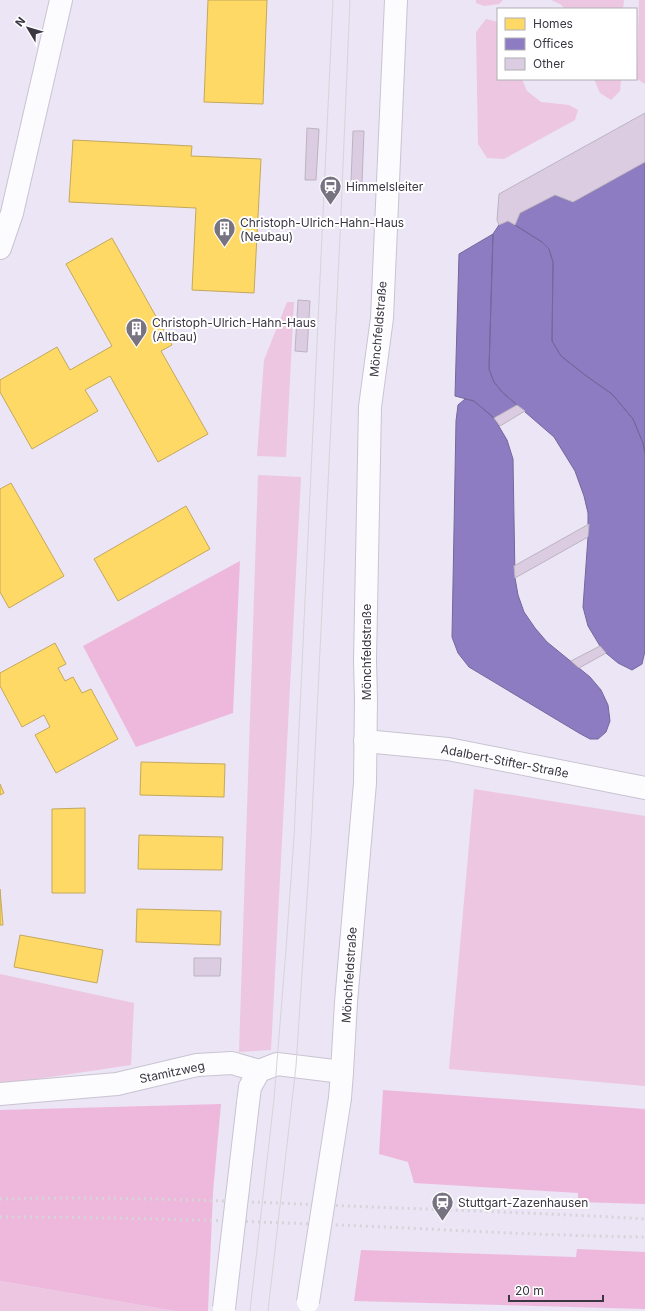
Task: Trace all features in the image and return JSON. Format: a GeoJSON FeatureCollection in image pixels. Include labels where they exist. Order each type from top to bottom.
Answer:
{"type":"FeatureCollection","features":[{"type":"Feature","properties":{"kind":"main road"},"geometry":{"type":"LineString","coordinates":[[0,248],[12,213],[61,0]]}},
{"type":"Feature","properties":{"kind":"main road","name":"Mönchfeldstraße"},"geometry":{"type":"LineString","coordinates":[[308,1306],[340,1098],[346,1002],[365,783],[365,660],[370,407],[382,318],[396,0]]}},
{"type":"Feature","properties":{"kind":"main road","name":"Adalbert-Stifter-Straße"},"geometry":{"type":"LineString","coordinates":[[365,741],[448,749],[645,788]]}},
{"type":"Feature","properties":{"kind":"main road","name":"Stamitzweg"},"geometry":{"type":"LineString","coordinates":[[0,1094],[117,1084],[197,1065],[232,1063],[259,1071]]}},
{"type":"Feature","properties":{"kind":"main road"},"geometry":{"type":"LineString","coordinates":[[224,1310],[250,1086],[259,1071],[277,1064],[342,1072]]}},
{"type":"Feature","properties":{"kind":"shaded area"},"geometry":{"type":"Polygon","coordinates":[[[476,0],[503,0],[499,4],[484,6],[476,3],[476,0]]]}},
{"type":"Feature","properties":{"kind":"shaded area"},"geometry":{"type":"Polygon","coordinates":[[[551,0],[624,0],[623,8],[564,8],[560,4],[551,0]]]}},
{"type":"Feature","properties":{"kind":"shaded area"},"geometry":{"type":"Polygon","coordinates":[[[639,0],[645,0],[645,84],[637,79],[639,0]]]}},
{"type":"Feature","properties":{"kind":"shaded area"},"geometry":{"type":"Polygon","coordinates":[[[486,19],[497,22],[497,80],[522,80],[527,91],[541,102],[569,105],[578,110],[575,120],[504,159],[487,158],[478,144],[476,32],[486,19]]]}},
{"type":"Feature","properties":{"kind":"shaded area"},"geometry":{"type":"Polygon","coordinates":[[[594,80],[621,80],[620,91],[611,100],[600,93],[594,80]]]}},
{"type":"Feature","properties":{"kind":"shaded area"},"geometry":{"type":"Polygon","coordinates":[[[287,302],[294,302],[286,457],[257,456],[264,360],[287,302]]]}},
{"type":"Feature","properties":{"kind":"shaded area"},"geometry":{"type":"Polygon","coordinates":[[[258,475],[301,477],[271,1050],[239,1052],[258,475]]]}},
{"type":"Feature","properties":{"kind":"shaded area"},"geometry":{"type":"Polygon","coordinates":[[[240,561],[233,713],[136,747],[83,646],[240,561]]]}},
{"type":"Feature","properties":{"kind":"shaded area"},"geometry":{"type":"Polygon","coordinates":[[[474,789],[645,816],[645,1086],[449,1069],[474,789]]]}},
{"type":"Feature","properties":{"kind":"shaded area"},"geometry":{"type":"Polygon","coordinates":[[[0,974],[134,1003],[131,1065],[17,1082],[0,1083],[0,974]]]}},
{"type":"Feature","properties":{"kind":"shaded area"},"geometry":{"type":"Polygon","coordinates":[[[383,1090],[645,1109],[645,1204],[578,1202],[578,1193],[414,1183],[408,1162],[379,1154],[383,1090]]]}},
{"type":"Feature","properties":{"kind":"shaded area"},"geometry":{"type":"Polygon","coordinates":[[[221,1104],[213,1192],[208,1311],[175,1311],[0,1281],[0,1110],[221,1104]]]}},
{"type":"Feature","properties":{"kind":"shaded area"},"geometry":{"type":"Polygon","coordinates":[[[577,1249],[645,1252],[645,1309],[354,1301],[361,1250],[576,1257],[577,1249]]]}},
{"type":"Feature","properties":{"kind":"shaded area"},"geometry":{"type":"Polygon","coordinates":[[[0,1281],[175,1311],[0,1311],[0,1281]]]}},
{"type":"Feature","properties":{"kind":"building: Homes"},"geometry":{"type":"Polygon","coordinates":[[[208,0],[267,0],[263,104],[204,102],[208,0]]]}},
{"type":"Feature","properties":{"kind":"building: Homes","name":"Christoph-Ulrich-Hahn-Haus (Neubau)"},"geometry":{"type":"Polygon","coordinates":[[[73,140],[192,146],[191,156],[261,159],[254,293],[192,290],[196,208],[69,202],[73,140]]]}},
{"type":"Feature","properties":{"kind":"building: Homes","name":"Christoph-Ulrich-Hahn-Haus (Altbau)"},"geometry":{"type":"Polygon","coordinates":[[[112,238],[172,345],[161,351],[208,434],[158,462],[110,376],[85,390],[98,411],[32,449],[0,392],[0,380],[57,347],[70,370],[112,346],[66,264],[112,238]]]}},
{"type":"Feature","properties":{"kind":"building: Homes"},"geometry":{"type":"Polygon","coordinates":[[[11,483],[64,576],[9,608],[0,592],[0,489],[11,483]]]}},
{"type":"Feature","properties":{"kind":"building: Homes"},"geometry":{"type":"Polygon","coordinates":[[[186,506],[210,549],[118,601],[94,559],[186,506]]]}},
{"type":"Feature","properties":{"kind":"building: Homes"},"geometry":{"type":"Polygon","coordinates":[[[55,643],[66,664],[58,668],[65,681],[73,677],[82,693],[91,689],[118,739],[56,773],[35,735],[50,727],[44,715],[22,727],[0,686],[0,673],[55,643]]]}},
{"type":"Feature","properties":{"kind":"building: Homes"},"geometry":{"type":"Polygon","coordinates":[[[141,762],[225,764],[224,797],[140,795],[141,762]]]}},
{"type":"Feature","properties":{"kind":"building: Homes"},"geometry":{"type":"Polygon","coordinates":[[[0,784],[4,793],[0,795],[0,784]]]}},
{"type":"Feature","properties":{"kind":"building: Homes"},"geometry":{"type":"Polygon","coordinates":[[[85,808],[85,893],[52,893],[52,809],[85,808]]]}},
{"type":"Feature","properties":{"kind":"building: Homes"},"geometry":{"type":"Polygon","coordinates":[[[139,835],[223,837],[222,870],[138,869],[139,835]]]}},
{"type":"Feature","properties":{"kind":"building: Homes"},"geometry":{"type":"Polygon","coordinates":[[[0,889],[3,925],[0,925],[0,889]]]}},
{"type":"Feature","properties":{"kind":"building: Homes"},"geometry":{"type":"Polygon","coordinates":[[[137,909],[221,911],[220,945],[136,942],[137,909]]]}},
{"type":"Feature","properties":{"kind":"building: Homes"},"geometry":{"type":"Polygon","coordinates":[[[20,935],[103,950],[97,983],[14,967],[20,935]]]}},
{"type":"Feature","properties":{"kind":"building: Offices"},"geometry":{"type":"Polygon","coordinates":[[[645,162],[645,454],[643,443],[633,419],[612,394],[561,356],[552,341],[553,262],[549,249],[542,242],[515,225],[520,213],[555,195],[573,202],[645,162]]]}},
{"type":"Feature","properties":{"kind":"building: Offices"},"geometry":{"type":"Polygon","coordinates":[[[508,221],[542,242],[549,249],[553,262],[552,341],[561,356],[612,394],[633,419],[643,443],[645,454],[645,651],[642,664],[632,670],[618,663],[606,653],[588,626],[583,607],[588,537],[588,513],[584,496],[575,471],[554,437],[502,392],[494,382],[489,369],[493,234],[499,225],[508,221]]]}},
{"type":"Feature","properties":{"kind":"building: Offices"},"geometry":{"type":"Polygon","coordinates":[[[493,234],[489,369],[494,382],[502,392],[517,405],[494,418],[474,401],[455,396],[459,254],[493,234]]]}},
{"type":"Feature","properties":{"kind":"building: Offices"},"geometry":{"type":"Polygon","coordinates":[[[465,399],[474,401],[494,418],[507,440],[513,459],[515,578],[518,595],[524,612],[547,642],[590,677],[601,690],[608,705],[610,721],[606,732],[598,739],[590,739],[579,733],[469,667],[458,653],[452,637],[456,421],[458,405],[465,399]]]}},
{"type":"Feature","properties":{"kind":"building: Other"},"geometry":{"type":"Polygon","coordinates":[[[645,113],[645,162],[573,202],[555,195],[520,213],[515,225],[508,221],[499,225],[497,220],[499,194],[645,113]]]}},
{"type":"Feature","properties":{"kind":"building: Other"},"geometry":{"type":"Polygon","coordinates":[[[307,128],[319,129],[316,180],[305,180],[307,128]]]}},
{"type":"Feature","properties":{"kind":"building: Other"},"geometry":{"type":"Polygon","coordinates":[[[353,131],[364,131],[362,183],[351,182],[353,131]]]}},
{"type":"Feature","properties":{"kind":"building: Other"},"geometry":{"type":"Polygon","coordinates":[[[298,300],[310,301],[307,352],[295,351],[298,300]]]}},
{"type":"Feature","properties":{"kind":"building: Other"},"geometry":{"type":"Polygon","coordinates":[[[517,405],[525,411],[500,426],[494,418],[517,405]]]}},
{"type":"Feature","properties":{"kind":"building: Other"},"geometry":{"type":"Polygon","coordinates":[[[589,524],[588,537],[515,578],[514,566],[589,524]]]}},
{"type":"Feature","properties":{"kind":"building: Other"},"geometry":{"type":"Polygon","coordinates":[[[600,646],[606,653],[579,668],[571,661],[600,646]]]}},
{"type":"Feature","properties":{"kind":"building: Other"},"geometry":{"type":"Polygon","coordinates":[[[194,958],[221,958],[220,976],[194,976],[194,958]]]}},
{"type":"Feature","properties":{"kind":"tram line"},"geometry":{"type":"LineString","coordinates":[[250,1311],[274,1099],[294,837],[333,0]]}},
{"type":"Feature","properties":{"kind":"tram line"},"geometry":{"type":"LineString","coordinates":[[268,1311],[296,1066],[311,837],[350,0]]}},
{"type":"Feature","properties":{"kind":"railway"},"geometry":{"type":"LineString","coordinates":[[0,1199],[87,1198],[217,1201],[533,1213],[645,1219]]}},
{"type":"Feature","properties":{"kind":"railway"},"geometry":{"type":"LineString","coordinates":[[0,1217],[204,1220],[556,1235],[645,1237]]}},
{"type":"Feature","properties":{"kind":"place","name":"Himmelsleiter"},"geometry":{"type":"Point","coordinates":[331,206]}},
{"type":"Feature","properties":{"kind":"place","name":"Christoph-Ulrich-Hahn-Haus (Neubau)"},"geometry":{"type":"Point","coordinates":[225,248]}},
{"type":"Feature","properties":{"kind":"place","name":"Christoph-Ulrich-Hahn-Haus (Altbau)"},"geometry":{"type":"Point","coordinates":[136,348]}},
{"type":"Feature","properties":{"kind":"place","name":"Stuttgart-Zazenhausen"},"geometry":{"type":"Point","coordinates":[443,1222]}}]}
